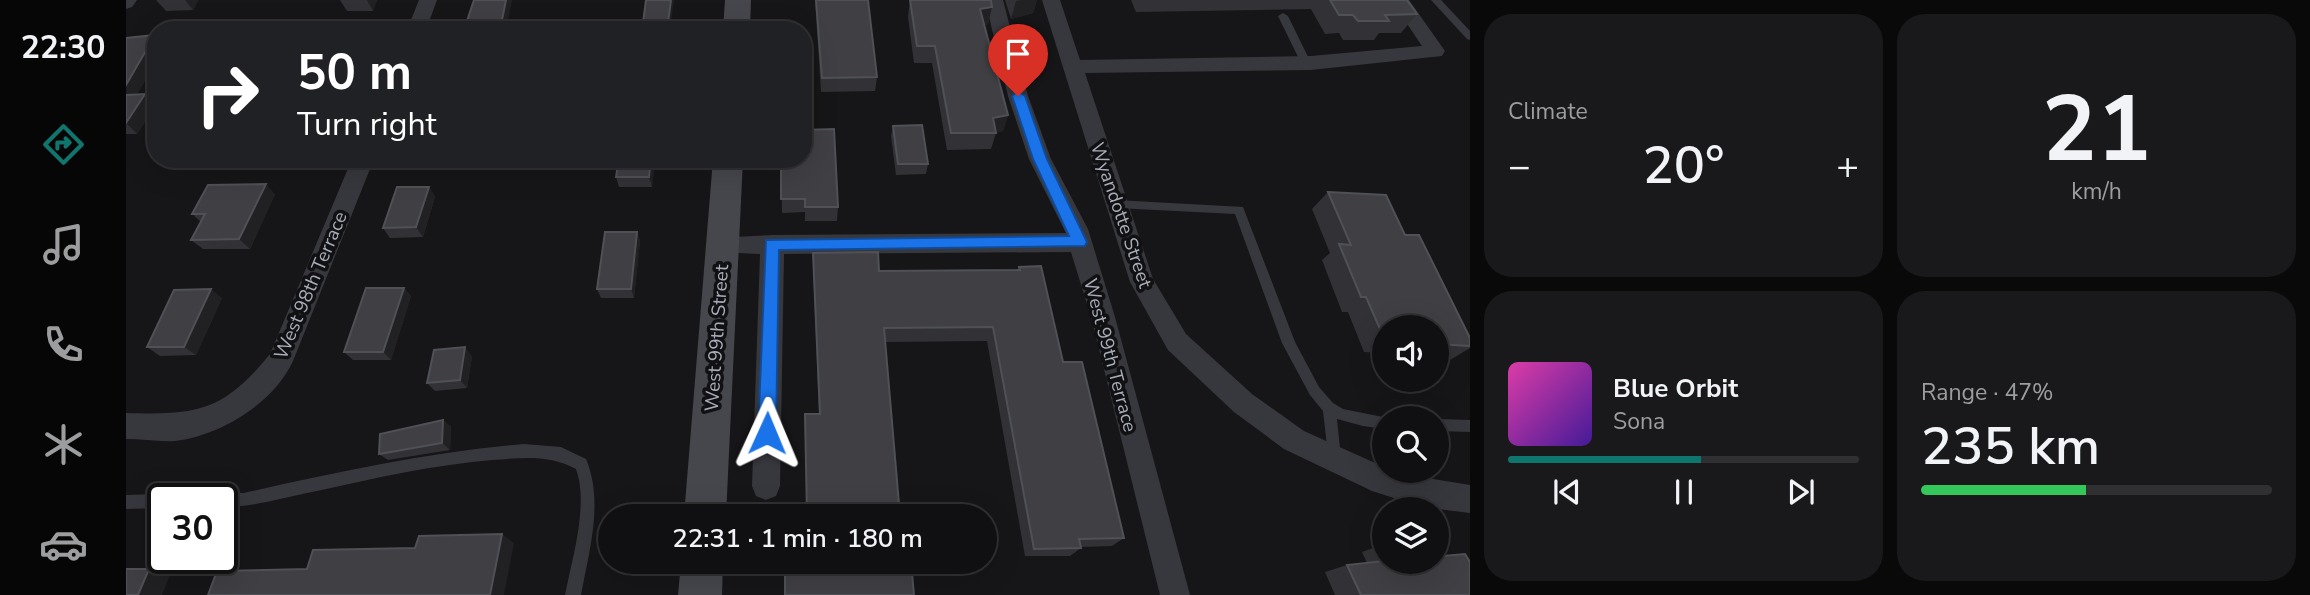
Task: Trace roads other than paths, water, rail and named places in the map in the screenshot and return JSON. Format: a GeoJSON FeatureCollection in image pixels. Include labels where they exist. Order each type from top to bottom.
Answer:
{"type":"FeatureCollection","features":[{"type":"Feature","properties":{"kind":"street"},"geometry":{"type":"LineString","coordinates":[[420,21],[428,0]]}},
{"type":"Feature","properties":{"kind":"street"},"geometry":{"type":"LineString","coordinates":[[737,21],[738,0]]}},
{"type":"Feature","properties":{"kind":"street","name":"West 99th Terrace"},"geometry":{"type":"LineString","coordinates":[[995,0],[1018,96],[1040,159],[1080,242],[1103,317],[1175,595]]}},
{"type":"Feature","properties":{"kind":"street","name":"Wyandotte Street"},"geometry":{"type":"LineString","coordinates":[[1051,0],[1142,282],[1177,342],[1243,403],[1294,440],[1372,477],[1422,493],[1470,499]]}},
{"type":"Feature","properties":{"kind":"street"},"geometry":{"type":"LineString","coordinates":[[1071,67],[1306,63],[1435,51],[1400,0]]}},
{"type":"Feature","properties":{"kind":"street","name":"West 98th Terrace"},"geometry":{"type":"LineString","coordinates":[[126,426],[181,427],[232,408],[264,383],[280,361],[359,168]]}},
{"type":"Feature","properties":{"kind":"street","name":"West 99th Street"},"geometry":{"type":"LineString","coordinates":[[706,504],[727,168]]}},
{"type":"Feature","properties":{"kind":"street"},"geometry":{"type":"LineString","coordinates":[[722,245],[1080,242]]}},
{"type":"Feature","properties":{"kind":"street"},"geometry":{"type":"LineString","coordinates":[[766,486],[772,244]]}},
{"type":"Feature","properties":{"kind":"street"},"geometry":{"type":"LineString","coordinates":[[700,595],[701,574]]}},
{"type":"Feature","properties":{"kind":"lane"},"geometry":{"type":"LineString","coordinates":[[1436,0],[1470,37]]}},
{"type":"Feature","properties":{"kind":"lane"},"geometry":{"type":"LineString","coordinates":[[1283,16],[1306,63]]}},
{"type":"Feature","properties":{"kind":"lane"},"geometry":{"type":"LineString","coordinates":[[1116,204],[1239,210],[1291,347],[1329,408],[1334,459]]}},
{"type":"Feature","properties":{"kind":"lane"},"geometry":{"type":"LineString","coordinates":[[1329,408],[1372,420]]}},
{"type":"Feature","properties":{"kind":"lane"},"geometry":{"type":"LineString","coordinates":[[1449,425],[1470,426]]}},
{"type":"Feature","properties":{"kind":"lane"},"geometry":{"type":"LineString","coordinates":[[238,500],[482,452],[538,449],[565,452],[581,463],[587,488],[573,595]]}},
{"type":"Feature","properties":{"kind":"lane"},"geometry":{"type":"LineString","coordinates":[[126,502],[147,501]]}}]}
